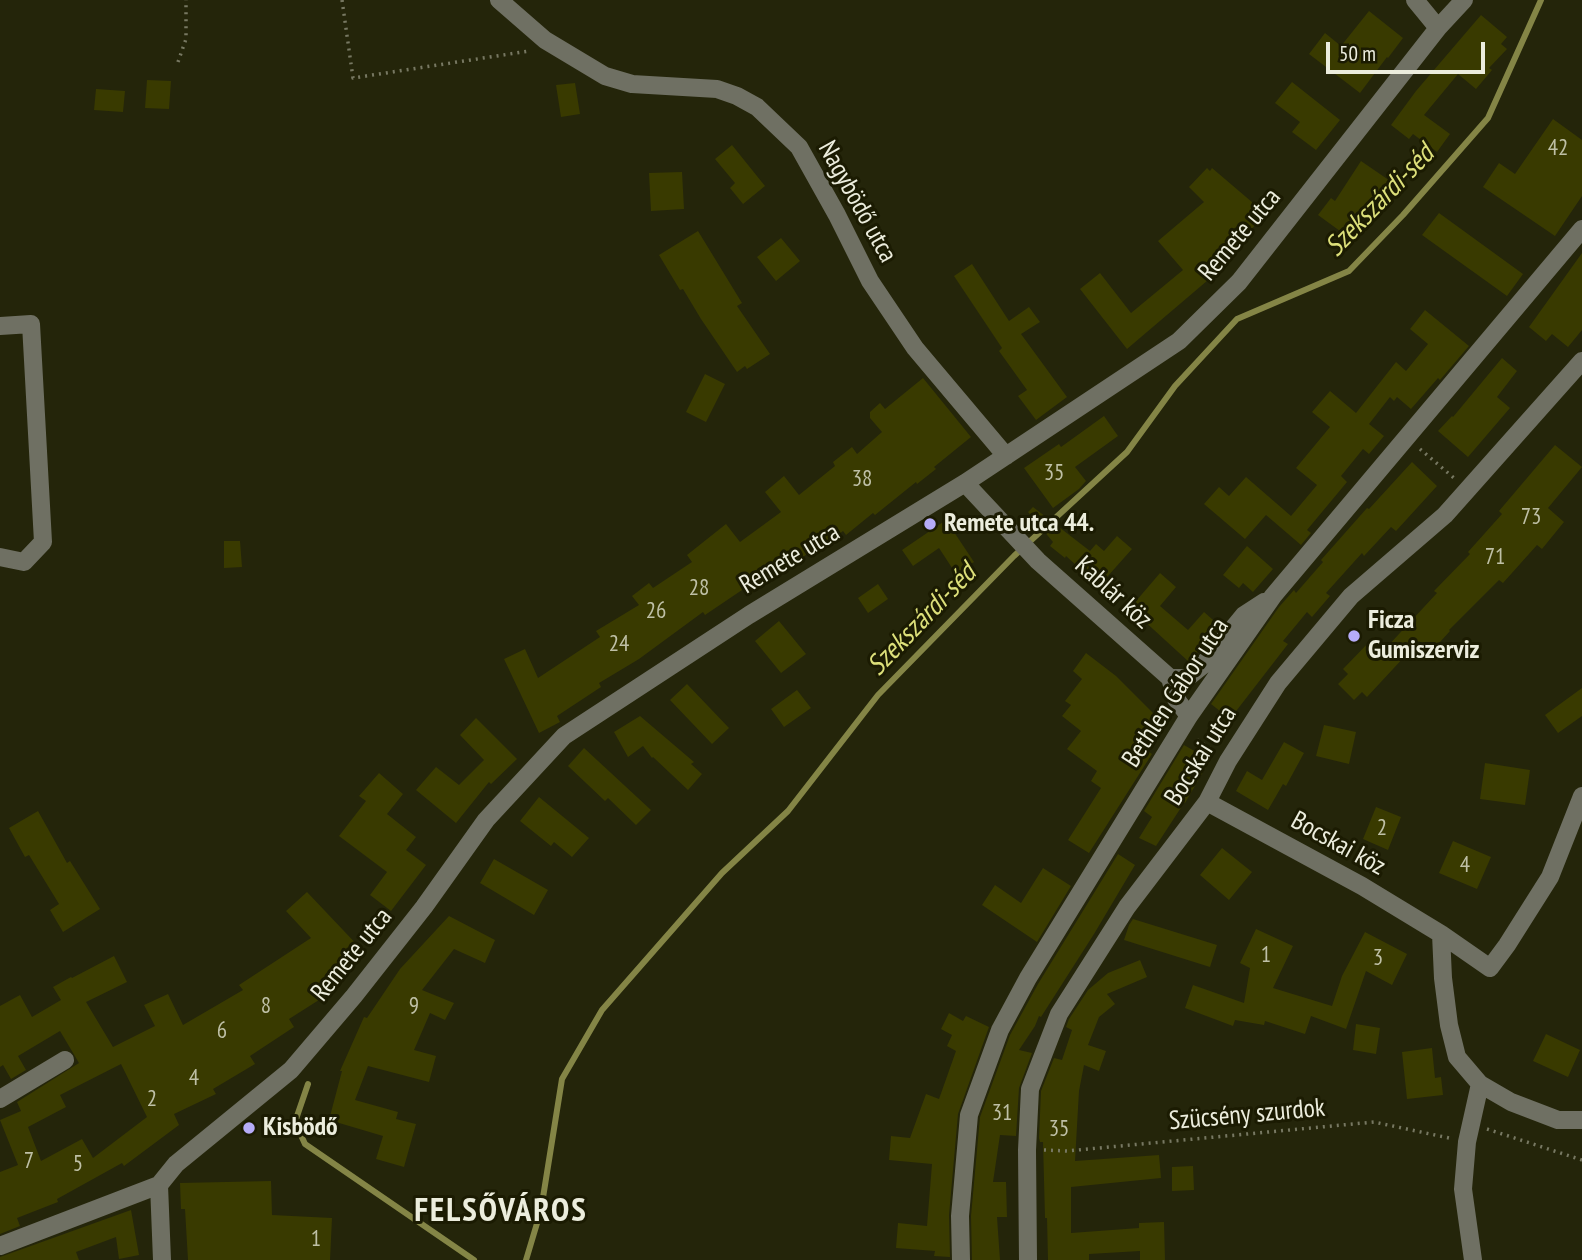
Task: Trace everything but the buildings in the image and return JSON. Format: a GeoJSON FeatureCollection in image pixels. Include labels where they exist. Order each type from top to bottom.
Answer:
{"type":"FeatureCollection","features":[{"type":"Feature","properties":{"kind":"street","name":"Nagybödő utca"},"geometry":{"type":"LineString","coordinates":[[499,0],[545,40],[605,76],[632,84],[717,89],[757,107],[799,148],[870,281],[915,348],[1006,456]]}},
{"type":"Feature","properties":{"kind":"street"},"geometry":{"type":"LineString","coordinates":[[1415,0],[1438,28]]}},
{"type":"Feature","properties":{"kind":"street","name":"Remete utca"},"geometry":{"type":"LineString","coordinates":[[159,1185],[176,1164],[291,1070],[408,927],[486,820],[564,736],[749,615],[965,483],[1180,341],[1239,282],[1438,28],[1464,0]]}},
{"type":"Feature","properties":{"kind":"street","name":"Bethlen Gábor utca"},"geometry":{"type":"LineString","coordinates":[[961,1260],[960,1216],[969,1115],[1000,1030],[1028,978],[1185,723],[1273,596],[1582,229]]}},
{"type":"Feature","properties":{"kind":"street"},"geometry":{"type":"LineString","coordinates":[[0,326],[31,324],[43,542],[24,562],[0,557]]}},
{"type":"Feature","properties":{"kind":"street","name":"Bocskai utca"},"geometry":{"type":"LineString","coordinates":[[1028,1260],[1027,1150],[1030,1089],[1059,1014],[1128,907],[1207,802],[1228,761],[1278,683],[1351,597],[1445,516],[1582,361]]}},
{"type":"Feature","properties":{"kind":"street","name":"Kablár köz"},"geometry":{"type":"LineString","coordinates":[[965,483],[1038,561],[1170,678],[1185,723]]}},
{"type":"Feature","properties":{"kind":"street"},"geometry":{"type":"LineString","coordinates":[[1170,678],[1187,678],[1202,666],[1244,615],[1273,596]]}},
{"type":"Feature","properties":{"kind":"street","name":"Bocskai köz"},"geometry":{"type":"LineString","coordinates":[[1207,802],[1362,886],[1441,934],[1490,968],[1550,877],[1582,796]]}},
{"type":"Feature","properties":{"kind":"street"},"geometry":{"type":"LineString","coordinates":[[1441,934],[1449,1025],[1457,1057],[1480,1084],[1511,1102],[1558,1120],[1582,1120]]}},
{"type":"Feature","properties":{"kind":"street"},"geometry":{"type":"LineString","coordinates":[[0,1099],[65,1060]]}},
{"type":"Feature","properties":{"kind":"street"},"geometry":{"type":"LineString","coordinates":[[1473,1260],[1463,1189],[1469,1133],[1480,1084]]}},
{"type":"Feature","properties":{"kind":"street"},"geometry":{"type":"LineString","coordinates":[[0,1246],[159,1185],[162,1260]]}},
{"type":"Feature","properties":{"kind":"path"},"geometry":{"type":"LineString","coordinates":[[178,62],[186,39],[186,0]]}},
{"type":"Feature","properties":{"kind":"path"},"geometry":{"type":"LineString","coordinates":[[342,0],[353,78],[556,46]]}},
{"type":"Feature","properties":{"kind":"path"},"geometry":{"type":"LineString","coordinates":[[1430,458],[1453,479]]}},
{"type":"Feature","properties":{"kind":"path"},"geometry":{"type":"LineString","coordinates":[[1185,723],[1228,761]]}},
{"type":"Feature","properties":{"kind":"path","name":"Szücsény szurdok"},"geometry":{"type":"LineString","coordinates":[[1027,1150],[1080,1150],[1374,1122],[1469,1133],[1582,1160]]}},
{"type":"Feature","properties":{"kind":"waterway","name":"Szekszárdi-séd"},"geometry":{"type":"LineString","coordinates":[[526,1260],[541,1210],[562,1079],[602,1010],[722,873],[788,811],[878,695],[1014,556],[1127,452],[1175,386],[1237,319],[1349,271],[1403,215],[1488,118],[1541,0]]}},
{"type":"Feature","properties":{"kind":"waterway"},"geometry":{"type":"LineString","coordinates":[[308,1084],[295,1122],[305,1144],[474,1260]]}},
{"type":"Feature","properties":{"kind":"place","name":"Remete utca 44."},"geometry":{"type":"Point","coordinates":[930,524]}},
{"type":"Feature","properties":{"kind":"place","name":"Ficza Gumiszerviz"},"geometry":{"type":"Point","coordinates":[1354,636]}},
{"type":"Feature","properties":{"kind":"place","name":"Kisbödő"},"geometry":{"type":"Point","coordinates":[249,1128]}},
{"type":"Feature","properties":{"kind":"district","name":"FELSŐVÁROS"},"geometry":{"type":"Point","coordinates":[501,1212]}}]}
